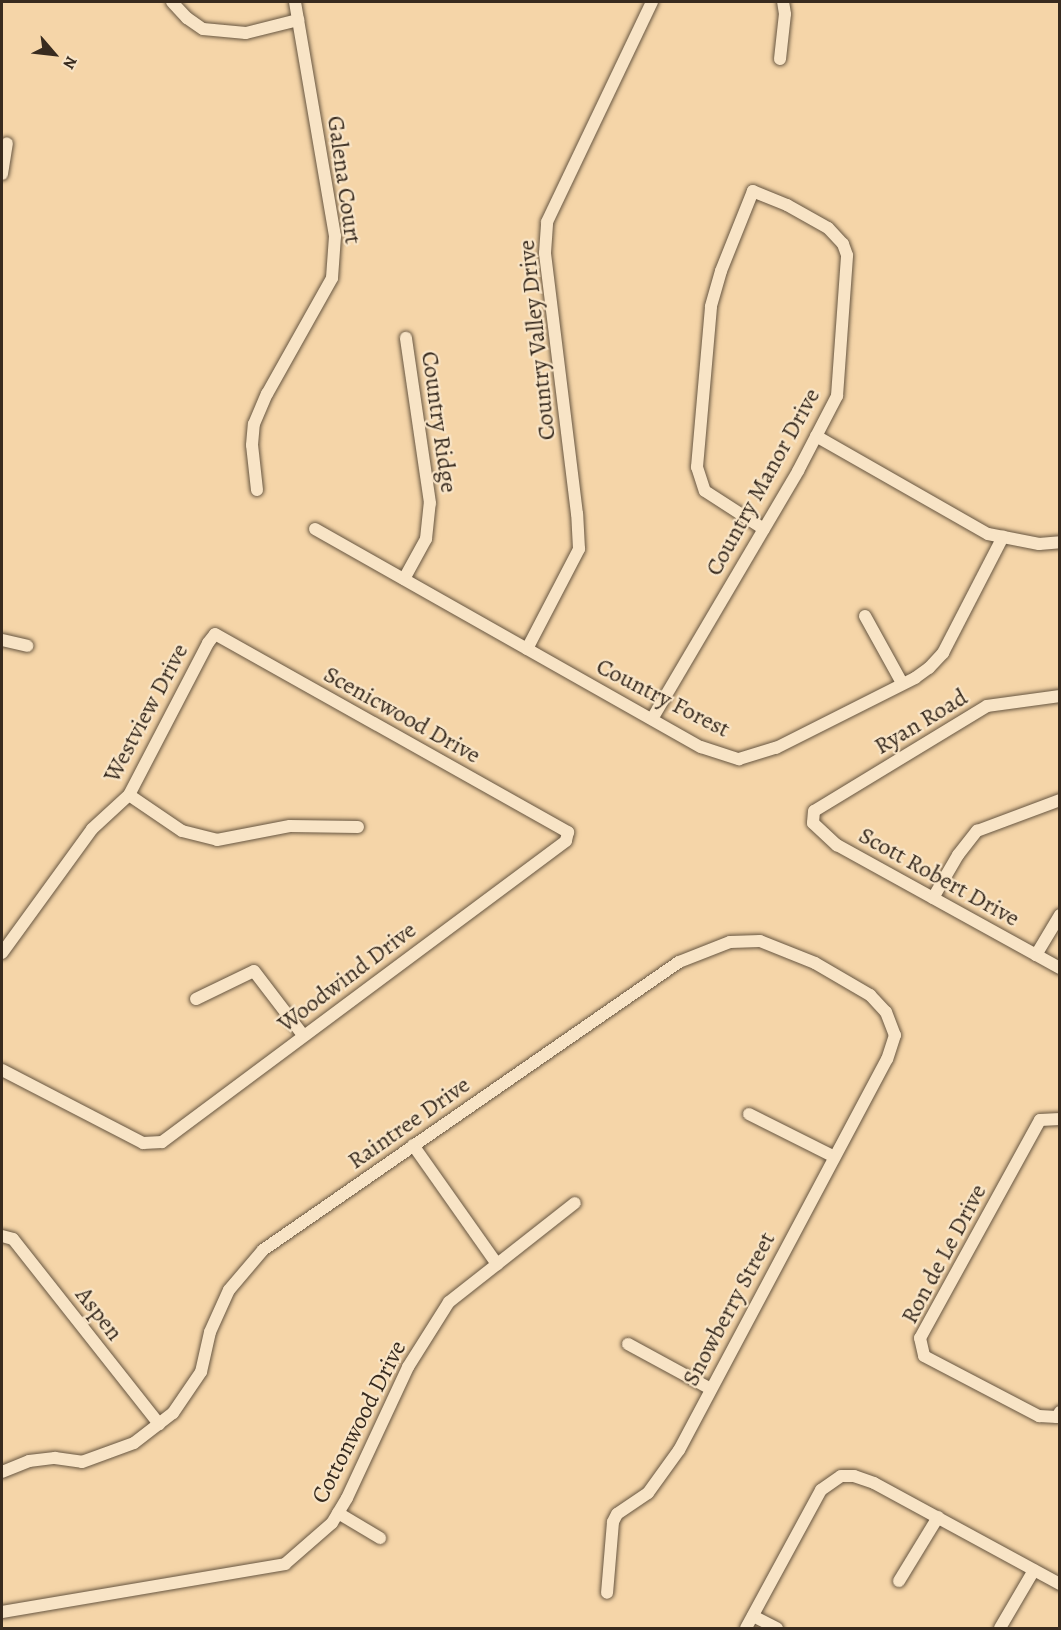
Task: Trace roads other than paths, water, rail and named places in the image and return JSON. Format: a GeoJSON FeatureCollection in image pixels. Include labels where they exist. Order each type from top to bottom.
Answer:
{"type":"FeatureCollection","features":[{"type":"Feature","properties":{"kind":"street"},"geometry":{"type":"LineString","coordinates":[[172,2],[187,18],[203,29],[246,33],[298,20]]}},
{"type":"Feature","properties":{"kind":"street","name":"Galena Court"},"geometry":{"type":"LineString","coordinates":[[257,489],[252,445],[254,424],[267,394],[332,278],[333,267],[335,236],[295,2]]}},
{"type":"Feature","properties":{"kind":"street","name":"Country Valley Drive"},"geometry":{"type":"LineString","coordinates":[[527,649],[579,549],[577,514],[545,252],[547,222],[652,2]]}},
{"type":"Feature","properties":{"kind":"street"},"geometry":{"type":"LineString","coordinates":[[780,59],[785,14],[783,2]]}},
{"type":"Feature","properties":{"kind":"street"},"geometry":{"type":"LineString","coordinates":[[2,174],[6,143]]}},
{"type":"Feature","properties":{"kind":"street","name":"Country Manor Drive"},"geometry":{"type":"LineString","coordinates":[[652,719],[764,529],[837,396],[847,255],[843,244],[828,228],[787,205],[753,191],[721,271],[711,307],[697,467],[705,491],[764,529]]}},
{"type":"Feature","properties":{"kind":"street","name":"Country Ridge"},"geometry":{"type":"LineString","coordinates":[[404,579],[426,539],[430,503],[406,338]]}},
{"type":"Feature","properties":{"kind":"street"},"geometry":{"type":"LineString","coordinates":[[816,436],[988,534],[1039,544],[1059,542]]}},
{"type":"Feature","properties":{"kind":"street","name":"Country Forest"},"geometry":{"type":"LineString","coordinates":[[315,529],[701,747],[739,759],[776,748],[929,669],[943,653],[1003,537]]}},
{"type":"Feature","properties":{"kind":"street"},"geometry":{"type":"LineString","coordinates":[[865,616],[902,682]]}},
{"type":"Feature","properties":{"kind":"street","name":"Westview Drive"},"geometry":{"type":"LineString","coordinates":[[2,953],[92,829],[129,795],[208,643],[215,634]]}},
{"type":"Feature","properties":{"kind":"street","name":"Scenicwood Drive"},"geometry":{"type":"LineString","coordinates":[[215,634],[568,832]]}},
{"type":"Feature","properties":{"kind":"street"},"geometry":{"type":"LineString","coordinates":[[2,640],[27,646]]}},
{"type":"Feature","properties":{"kind":"street","name":"Ryan Road"},"geometry":{"type":"LineString","coordinates":[[814,811],[987,706],[1059,696]]}},
{"type":"Feature","properties":{"kind":"street"},"geometry":{"type":"LineString","coordinates":[[129,795],[182,831],[217,840],[290,826],[358,827]]}},
{"type":"Feature","properties":{"kind":"street"},"geometry":{"type":"LineString","coordinates":[[933,898],[958,855],[977,831],[1059,800]]}},
{"type":"Feature","properties":{"kind":"street","name":"Scott Robert Drive"},"geometry":{"type":"LineString","coordinates":[[814,811],[813,824],[837,845],[1059,968]]}},
{"type":"Feature","properties":{"kind":"street","name":"Woodwind Drive"},"geometry":{"type":"LineString","coordinates":[[2,1070],[143,1143],[162,1142],[566,841],[568,832]]}},
{"type":"Feature","properties":{"kind":"street"},"geometry":{"type":"LineString","coordinates":[[1036,955],[1059,915]]}},
{"type":"Feature","properties":{"kind":"street","name":"Raintree Drive"},"geometry":{"type":"LineString","coordinates":[[2,1472],[29,1461],[55,1458],[82,1462],[134,1443],[172,1413],[201,1372],[210,1332],[229,1290],[263,1250],[679,962],[730,942],[760,941],[815,963],[870,995],[886,1012],[895,1035]]}},
{"type":"Feature","properties":{"kind":"street"},"geometry":{"type":"LineString","coordinates":[[196,999],[254,971],[303,1035]]}},
{"type":"Feature","properties":{"kind":"street","name":"Snowberry Street"},"geometry":{"type":"LineString","coordinates":[[607,1593],[613,1522],[617,1514],[648,1493],[679,1450],[833,1156],[887,1059],[895,1035]]}},
{"type":"Feature","properties":{"kind":"street"},"geometry":{"type":"LineString","coordinates":[[749,1114],[833,1156]]}},
{"type":"Feature","properties":{"kind":"street","name":"Ron de Le Drive"},"geometry":{"type":"LineString","coordinates":[[1059,1119],[1040,1120],[920,1338],[924,1356],[1039,1416],[1057,1417],[1059,1412]]}},
{"type":"Feature","properties":{"kind":"street"},"geometry":{"type":"LineString","coordinates":[[413,1145],[497,1264]]}},
{"type":"Feature","properties":{"kind":"street","name":"Cottonwood Drive"},"geometry":{"type":"LineString","coordinates":[[2,1612],[285,1564],[332,1523],[408,1367],[449,1302],[575,1203]]}},
{"type":"Feature","properties":{"kind":"street","name":"Aspen"},"geometry":{"type":"LineString","coordinates":[[2,1236],[13,1239],[159,1424]]}},
{"type":"Feature","properties":{"kind":"street"},"geometry":{"type":"LineString","coordinates":[[628,1344],[711,1389]]}},
{"type":"Feature","properties":{"kind":"street"},"geometry":{"type":"LineString","coordinates":[[746,1629],[821,1490],[841,1476],[854,1476],[874,1482],[1059,1584]]}},
{"type":"Feature","properties":{"kind":"street"},"geometry":{"type":"LineString","coordinates":[[338,1513],[380,1538]]}},
{"type":"Feature","properties":{"kind":"street"},"geometry":{"type":"LineString","coordinates":[[899,1581],[938,1517]]}},
{"type":"Feature","properties":{"kind":"street"},"geometry":{"type":"LineString","coordinates":[[1000,1629],[1034,1570]]}},
{"type":"Feature","properties":{"kind":"street"},"geometry":{"type":"LineString","coordinates":[[753,1616],[777,1629]]}}]}
